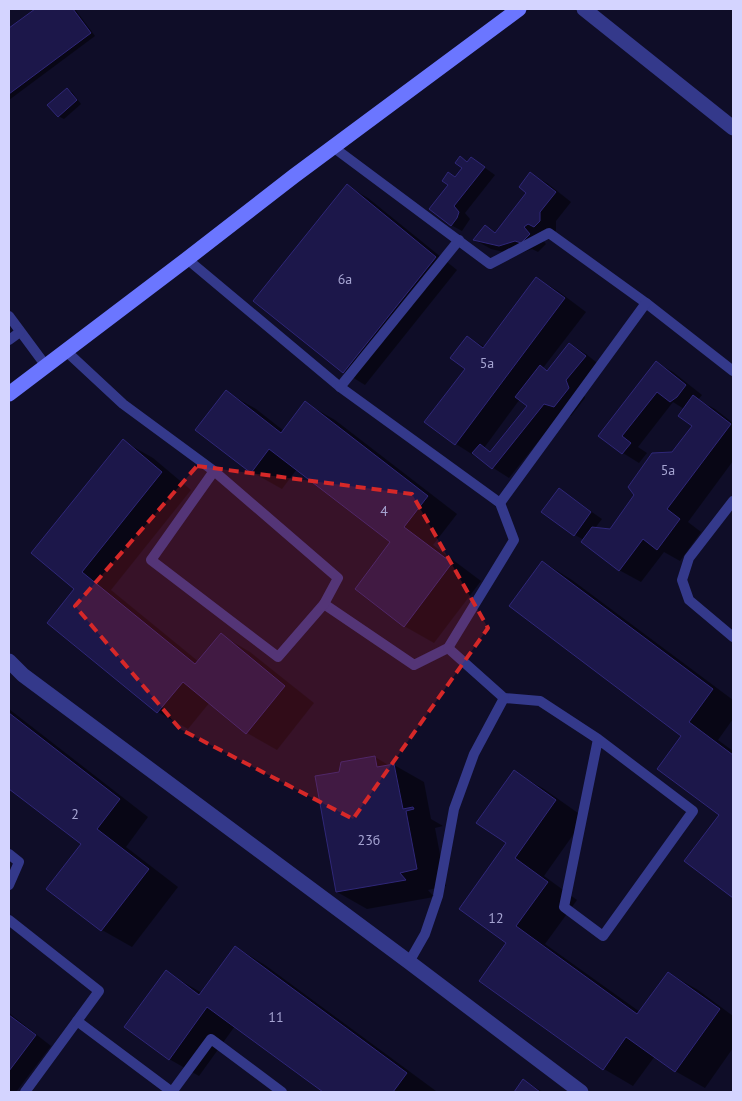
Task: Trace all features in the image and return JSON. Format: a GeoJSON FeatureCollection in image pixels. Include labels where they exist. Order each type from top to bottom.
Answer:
{"type":"FeatureCollection","features":[{"type":"Feature","properties":{"kind":"street"},"geometry":{"type":"LineString","coordinates":[[9,394],[333,147],[519,9]]}},
{"type":"Feature","properties":{"kind":"street"},"geometry":{"type":"LineString","coordinates":[[584,9],[733,128]]}},
{"type":"Feature","properties":{"kind":"street"},"geometry":{"type":"LineString","coordinates":[[9,661],[31,681],[581,1092]]}},
{"type":"Feature","properties":{"kind":"lane"},"geometry":{"type":"LineString","coordinates":[[333,147],[490,264],[549,233],[646,303],[733,371]]}},
{"type":"Feature","properties":{"kind":"lane"},"geometry":{"type":"LineString","coordinates":[[340,387],[459,240]]}},
{"type":"Feature","properties":{"kind":"lane"},"geometry":{"type":"LineString","coordinates":[[187,259],[340,387],[500,503],[514,540],[448,648],[414,665],[324,604]]}},
{"type":"Feature","properties":{"kind":"lane"},"geometry":{"type":"LineString","coordinates":[[500,503],[646,303]]}},
{"type":"Feature","properties":{"kind":"lane"},"geometry":{"type":"LineString","coordinates":[[9,316],[46,366]]}},
{"type":"Feature","properties":{"kind":"lane"},"geometry":{"type":"LineString","coordinates":[[9,340],[20,332]]}},
{"type":"Feature","properties":{"kind":"lane"},"geometry":{"type":"LineString","coordinates":[[66,351],[123,404],[214,471],[338,578],[324,604],[278,657],[151,560],[214,471]]}},
{"type":"Feature","properties":{"kind":"lane"},"geometry":{"type":"LineString","coordinates":[[733,501],[689,558],[682,580],[689,600],[733,637]]}},
{"type":"Feature","properties":{"kind":"lane"},"geometry":{"type":"LineString","coordinates":[[448,648],[504,698],[540,701],[598,739],[693,810],[604,936],[564,907],[598,739]]}},
{"type":"Feature","properties":{"kind":"lane"},"geometry":{"type":"LineString","coordinates":[[409,962],[425,934],[438,896],[454,809],[471,763],[504,698]]}},
{"type":"Feature","properties":{"kind":"lane"},"geometry":{"type":"LineString","coordinates":[[9,854],[19,862],[9,885]]}},
{"type":"Feature","properties":{"kind":"lane"},"geometry":{"type":"LineString","coordinates":[[9,920],[99,991],[24,1092]]}},
{"type":"Feature","properties":{"kind":"lane"},"geometry":{"type":"LineString","coordinates":[[77,1021],[172,1092],[210,1039],[282,1092]]}},
{"type":"Feature","properties":{"kind":"highlighted area"},"geometry":{"type":"Polygon","coordinates":[[[197,466],[412,494],[488,628],[353,819],[180,729],[75,606],[197,466]]]}},
{"type":"Feature","properties":{"kind":"building"},"geometry":{"type":"Polygon","coordinates":[[[35,9],[73,9],[91,33],[9,94],[9,28],[35,9]]]}},
{"type":"Feature","properties":{"kind":"building"},"geometry":{"type":"Polygon","coordinates":[[[67,88],[77,100],[58,117],[47,105],[67,88]]]}},
{"type":"Feature","properties":{"kind":"building"},"geometry":{"type":"Polygon","coordinates":[[[460,156],[467,162],[471,157],[485,167],[454,206],[459,212],[451,226],[429,209],[448,185],[442,181],[448,172],[455,177],[462,168],[455,163],[460,156]]]}},
{"type":"Feature","properties":{"kind":"building"},"geometry":{"type":"Polygon","coordinates":[[[530,172],[556,192],[540,212],[540,221],[534,227],[528,224],[524,227],[530,234],[521,243],[515,241],[499,246],[473,240],[485,225],[495,233],[526,193],[519,187],[530,172]]]}},
{"type":"Feature","properties":{"kind":"building"},"geometry":{"type":"Polygon","coordinates":[[[347,184],[436,257],[343,373],[253,301],[347,184]]]}},
{"type":"Feature","properties":{"kind":"building"},"geometry":{"type":"Polygon","coordinates":[[[536,277],[565,298],[455,445],[424,422],[465,369],[450,358],[467,336],[483,348],[536,277]]]}},
{"type":"Feature","properties":{"kind":"building"},"geometry":{"type":"Polygon","coordinates":[[[569,343],[586,356],[566,380],[569,388],[554,407],[544,404],[492,469],[472,453],[480,444],[490,452],[527,406],[515,397],[540,365],[547,371],[569,343]]]}},
{"type":"Feature","properties":{"kind":"building"},"geometry":{"type":"Polygon","coordinates":[[[656,361],[686,385],[677,397],[670,402],[657,392],[622,436],[631,443],[622,454],[598,436],[656,361]]]}},
{"type":"Feature","properties":{"kind":"building"},"geometry":{"type":"Polygon","coordinates":[[[226,390],[281,433],[305,401],[428,496],[404,527],[452,563],[404,627],[355,589],[390,542],[269,449],[251,473],[195,430],[226,390]]]}},
{"type":"Feature","properties":{"kind":"building"},"geometry":{"type":"Polygon","coordinates":[[[693,395],[731,424],[667,509],[680,519],[657,550],[643,539],[619,571],[581,542],[592,527],[610,529],[634,495],[628,487],[652,453],[672,452],[692,426],[678,416],[693,395]]]}},
{"type":"Feature","properties":{"kind":"building"},"geometry":{"type":"Polygon","coordinates":[[[123,439],[162,472],[82,572],[195,664],[221,633],[285,686],[246,734],[183,682],[157,713],[47,623],[74,589],[31,553],[123,439]]]}},
{"type":"Feature","properties":{"kind":"building"},"geometry":{"type":"Polygon","coordinates":[[[559,488],[591,512],[574,536],[541,512],[559,488]]]}},
{"type":"Feature","properties":{"kind":"building"},"geometry":{"type":"Polygon","coordinates":[[[542,561],[713,689],[689,722],[733,755],[733,898],[684,861],[719,815],[657,769],[681,736],[509,606],[542,561]]]}},
{"type":"Feature","properties":{"kind":"building"},"geometry":{"type":"Polygon","coordinates":[[[9,713],[120,799],[97,829],[149,869],[101,931],[46,889],[81,844],[9,789],[9,713]]]}},
{"type":"Feature","properties":{"kind":"building"},"geometry":{"type":"Polygon","coordinates":[[[375,756],[377,767],[394,764],[403,809],[413,807],[414,809],[406,811],[417,869],[400,873],[406,880],[336,892],[315,776],[339,772],[341,762],[375,756]]]}},
{"type":"Feature","properties":{"kind":"building"},"geometry":{"type":"Polygon","coordinates":[[[514,770],[556,800],[515,858],[548,882],[516,926],[637,1014],[668,972],[720,1009],[675,1072],[626,1037],[603,1070],[479,981],[506,943],[459,909],[506,843],[476,823],[514,770]]]}},
{"type":"Feature","properties":{"kind":"building"},"geometry":{"type":"Polygon","coordinates":[[[235,946],[407,1073],[393,1092],[323,1092],[207,1007],[169,1060],[124,1027],[166,970],[199,995],[235,946]]]}},
{"type":"Feature","properties":{"kind":"building"},"geometry":{"type":"Polygon","coordinates":[[[9,1015],[36,1035],[9,1071],[9,1015]]]}},
{"type":"Feature","properties":{"kind":"building"},"geometry":{"type":"Polygon","coordinates":[[[523,1079],[540,1092],[514,1092],[523,1079]]]}}]}
